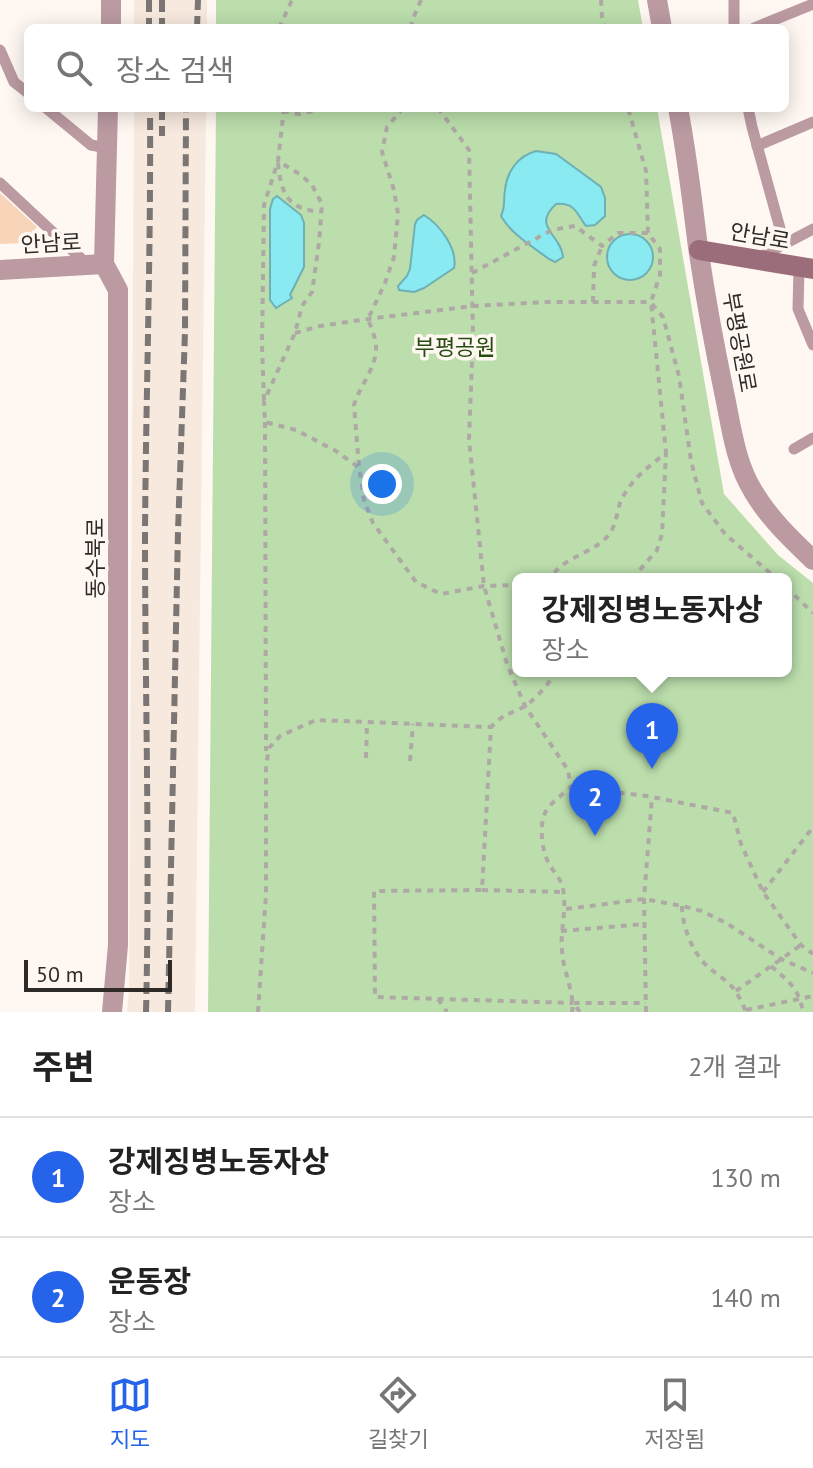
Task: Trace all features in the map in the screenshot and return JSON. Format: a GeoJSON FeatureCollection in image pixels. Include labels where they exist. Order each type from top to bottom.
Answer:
{"type":"FeatureCollection","features":[{"type":"Feature","properties":{"kind":"main road","name":"안남로"},"geometry":{"type":"LineString","coordinates":[[699,250],[806,268]]}},
{"type":"Feature","properties":{"kind":"street"},"geometry":{"type":"LineString","coordinates":[[111,0],[111,24]]}},
{"type":"Feature","properties":{"kind":"street"},"geometry":{"type":"LineString","coordinates":[[657,0],[661,24]]}},
{"type":"Feature","properties":{"kind":"street","name":"동수북로"},"geometry":{"type":"LineString","coordinates":[[108,112],[96,265],[118,290],[118,930],[112,1012]]}},
{"type":"Feature","properties":{"kind":"street","name":"부평공원로"},"geometry":{"type":"LineString","coordinates":[[679,112],[718,363],[743,472],[754,493],[788,536],[813,560]]}},
{"type":"Feature","properties":{"kind":"street","name":"안남로"},"geometry":{"type":"LineString","coordinates":[[0,270],[96,265]]}},
{"type":"Feature","properties":{"kind":"lane"},"geometry":{"type":"LineString","coordinates":[[734,0],[734,24]]}},
{"type":"Feature","properties":{"kind":"lane"},"geometry":{"type":"LineString","coordinates":[[764,24],[813,4]]}},
{"type":"Feature","properties":{"kind":"lane"},"geometry":{"type":"LineString","coordinates":[[0,50],[14,82],[24,90]]}},
{"type":"Feature","properties":{"kind":"lane"},"geometry":{"type":"LineString","coordinates":[[51,112],[91,145],[107,148]]}},
{"type":"Feature","properties":{"kind":"lane"},"geometry":{"type":"LineString","coordinates":[[749,112],[784,243]]}},
{"type":"Feature","properties":{"kind":"lane"},"geometry":{"type":"LineString","coordinates":[[757,146],[813,122]]}},
{"type":"Feature","properties":{"kind":"lane"},"geometry":{"type":"LineString","coordinates":[[0,183],[96,265]]}},
{"type":"Feature","properties":{"kind":"lane"},"geometry":{"type":"LineString","coordinates":[[755,259],[813,229]]}},
{"type":"Feature","properties":{"kind":"lane"},"geometry":{"type":"LineString","coordinates":[[806,268],[798,309],[813,345]]}},
{"type":"Feature","properties":{"kind":"lane"},"geometry":{"type":"LineString","coordinates":[[794,449],[813,438]]}},
{"type":"Feature","properties":{"kind":"path"},"geometry":{"type":"LineString","coordinates":[[281,24],[292,0]]}},
{"type":"Feature","properties":{"kind":"path"},"geometry":{"type":"LineString","coordinates":[[412,24],[421,0]]}},
{"type":"Feature","properties":{"kind":"path"},"geometry":{"type":"LineString","coordinates":[[601,0],[604,24]]}},
{"type":"Feature","properties":{"kind":"path"},"geometry":{"type":"LineString","coordinates":[[258,1012],[266,894],[265,422],[262,346],[264,205],[278,161],[284,112]]}},
{"type":"Feature","properties":{"kind":"path"},"geometry":{"type":"LineString","coordinates":[[398,112],[387,127],[382,152],[398,214],[394,257],[368,319],[377,349],[354,405],[364,500],[373,523],[416,582],[441,594],[484,586],[512,585]]}},
{"type":"Feature","properties":{"kind":"path"},"geometry":{"type":"LineString","coordinates":[[441,112],[469,150],[473,306],[469,439],[484,586],[512,676]]}},
{"type":"Feature","properties":{"kind":"path"},"geometry":{"type":"LineString","coordinates":[[629,112],[646,171],[648,233],[660,249],[660,275],[651,302],[666,453],[662,534],[657,550],[637,573]]}},
{"type":"Feature","properties":{"kind":"path"},"geometry":{"type":"LineString","coordinates":[[264,401],[295,333],[302,306],[312,292],[322,204],[312,185],[278,161]]}},
{"type":"Feature","properties":{"kind":"path"},"geometry":{"type":"LineString","coordinates":[[278,161],[287,199],[302,208],[320,212]]}},
{"type":"Feature","properties":{"kind":"path"},"geometry":{"type":"LineString","coordinates":[[472,273],[552,230],[575,226],[602,246]]}},
{"type":"Feature","properties":{"kind":"path"},"geometry":{"type":"LineString","coordinates":[[593,303],[594,266],[602,246],[618,233],[648,233]]}},
{"type":"Feature","properties":{"kind":"path"},"geometry":{"type":"LineString","coordinates":[[295,333],[320,326],[473,306],[651,302]]}},
{"type":"Feature","properties":{"kind":"path"},"geometry":{"type":"LineString","coordinates":[[651,302],[663,317],[675,361],[691,461],[702,503],[725,534],[770,573]]}},
{"type":"Feature","properties":{"kind":"path"},"geometry":{"type":"LineString","coordinates":[[265,422],[296,430],[359,467]]}},
{"type":"Feature","properties":{"kind":"path"},"geometry":{"type":"LineString","coordinates":[[556,573],[563,564],[597,545],[610,533],[620,503],[631,484],[666,453]]}},
{"type":"Feature","properties":{"kind":"path"},"geometry":{"type":"LineString","coordinates":[[792,593],[813,613]]}},
{"type":"Feature","properties":{"kind":"path"},"geometry":{"type":"LineString","coordinates":[[513,677],[525,706],[568,770],[571,787]]}},
{"type":"Feature","properties":{"kind":"path"},"geometry":{"type":"LineString","coordinates":[[482,890],[491,727],[501,716],[525,706],[553,677]]}},
{"type":"Feature","properties":{"kind":"path"},"geometry":{"type":"LineString","coordinates":[[266,766],[269,748],[280,736],[316,720],[491,727]]}},
{"type":"Feature","properties":{"kind":"path"},"geometry":{"type":"LineString","coordinates":[[366,758],[367,722]]}},
{"type":"Feature","properties":{"kind":"path"},"geometry":{"type":"LineString","coordinates":[[410,761],[413,724]]}},
{"type":"Feature","properties":{"kind":"path"},"geometry":{"type":"LineString","coordinates":[[571,787],[652,797],[733,813],[741,844],[763,892],[801,945],[813,954]]}},
{"type":"Feature","properties":{"kind":"path"},"geometry":{"type":"LineString","coordinates":[[571,787],[545,814],[542,833],[549,863],[562,882],[564,892],[561,931],[572,1012]]}},
{"type":"Feature","properties":{"kind":"path"},"geometry":{"type":"LineString","coordinates":[[646,1012],[644,899],[652,797]]}},
{"type":"Feature","properties":{"kind":"path"},"geometry":{"type":"LineString","coordinates":[[763,892],[813,827]]}},
{"type":"Feature","properties":{"kind":"path"},"geometry":{"type":"LineString","coordinates":[[564,892],[374,891],[375,997],[646,1003]]}},
{"type":"Feature","properties":{"kind":"path"},"geometry":{"type":"LineString","coordinates":[[565,909],[644,899],[702,911],[781,959],[813,973]]}},
{"type":"Feature","properties":{"kind":"path"},"geometry":{"type":"LineString","coordinates":[[682,906],[695,952],[736,991],[746,1011],[813,996]]}},
{"type":"Feature","properties":{"kind":"path"},"geometry":{"type":"LineString","coordinates":[[561,931],[645,924]]}},
{"type":"Feature","properties":{"kind":"path"},"geometry":{"type":"LineString","coordinates":[[736,991],[801,945]]}},
{"type":"Feature","properties":{"kind":"path"},"geometry":{"type":"LineString","coordinates":[[771,966],[796,990],[803,1012]]}},
{"type":"Feature","properties":{"kind":"path"},"geometry":{"type":"LineString","coordinates":[[438,999],[447,1012]]}},
{"type":"Feature","properties":{"kind":"path"},"geometry":{"type":"LineString","coordinates":[[573,1003],[580,1012]]}},
{"type":"Feature","properties":{"kind":"shaded area"},"geometry":{"type":"Polygon","coordinates":[[[134,0],[207,0],[207,24],[134,24],[134,0]]]}},
{"type":"Feature","properties":{"kind":"shaded area"},"geometry":{"type":"Polygon","coordinates":[[[134,112],[206,112],[195,1012],[127,1012],[134,112]]]}},
{"type":"Feature","properties":{"kind":"green space"},"geometry":{"type":"Polygon","coordinates":[[[216,0],[638,0],[642,24],[216,24],[216,0]]]}},
{"type":"Feature","properties":{"kind":"green space","name":"부평공원"},"geometry":{"type":"Polygon","coordinates":[[[216,112],[658,112],[724,494],[778,555],[813,583],[813,1012],[208,1012],[216,112]]]}},
{"type":"Feature","properties":{"kind":"water"},"geometry":{"type":"Polygon","coordinates":[[[536,151],[556,154],[601,187],[605,198],[605,216],[595,225],[586,226],[568,205],[556,204],[549,212],[547,225],[563,257],[555,262],[516,234],[501,216],[511,171],[524,157],[536,151]]]}},
{"type":"Feature","properties":{"kind":"water"},"geometry":{"type":"Polygon","coordinates":[[[277,196],[301,215],[304,223],[304,267],[290,295],[292,298],[276,308],[270,300],[270,209],[277,196]]]}},
{"type":"Feature","properties":{"kind":"water"},"geometry":{"type":"Polygon","coordinates":[[[424,215],[446,238],[453,253],[454,268],[414,292],[399,290],[398,286],[410,269],[415,224],[424,215]]]}},
{"type":"Feature","properties":{"kind":"water"},"geometry":{"type":"Polygon","coordinates":[[[630,234],[646,241],[653,257],[646,273],[630,280],[614,273],[607,257],[614,241],[630,234]]]}},
{"type":"Feature","properties":{"kind":"building"},"geometry":{"type":"Polygon","coordinates":[[[0,193],[37,227],[22,243],[0,244],[0,193]]]}},
{"type":"Feature","properties":{"kind":"railway"},"geometry":{"type":"LineString","coordinates":[[149,0],[149,24]]}},
{"type":"Feature","properties":{"kind":"railway"},"geometry":{"type":"LineString","coordinates":[[162,0],[162,24]]}},
{"type":"Feature","properties":{"kind":"railway"},"geometry":{"type":"LineString","coordinates":[[197,24],[198,0]]}},
{"type":"Feature","properties":{"kind":"railway"},"geometry":{"type":"LineString","coordinates":[[146,1012],[145,533],[150,112]]}},
{"type":"Feature","properties":{"kind":"railway"},"geometry":{"type":"LineString","coordinates":[[162,112],[162,136]]}},
{"type":"Feature","properties":{"kind":"railway"},"geometry":{"type":"LineString","coordinates":[[168,1012],[185,332],[186,112]]}},
{"type":"Feature","properties":{"kind":"place","name":"강제징병노동자상"},"geometry":{"type":"Point","coordinates":[652,769]}},
{"type":"Feature","properties":{"kind":"place","name":"운동장"},"geometry":{"type":"Point","coordinates":[595,836]}}]}
